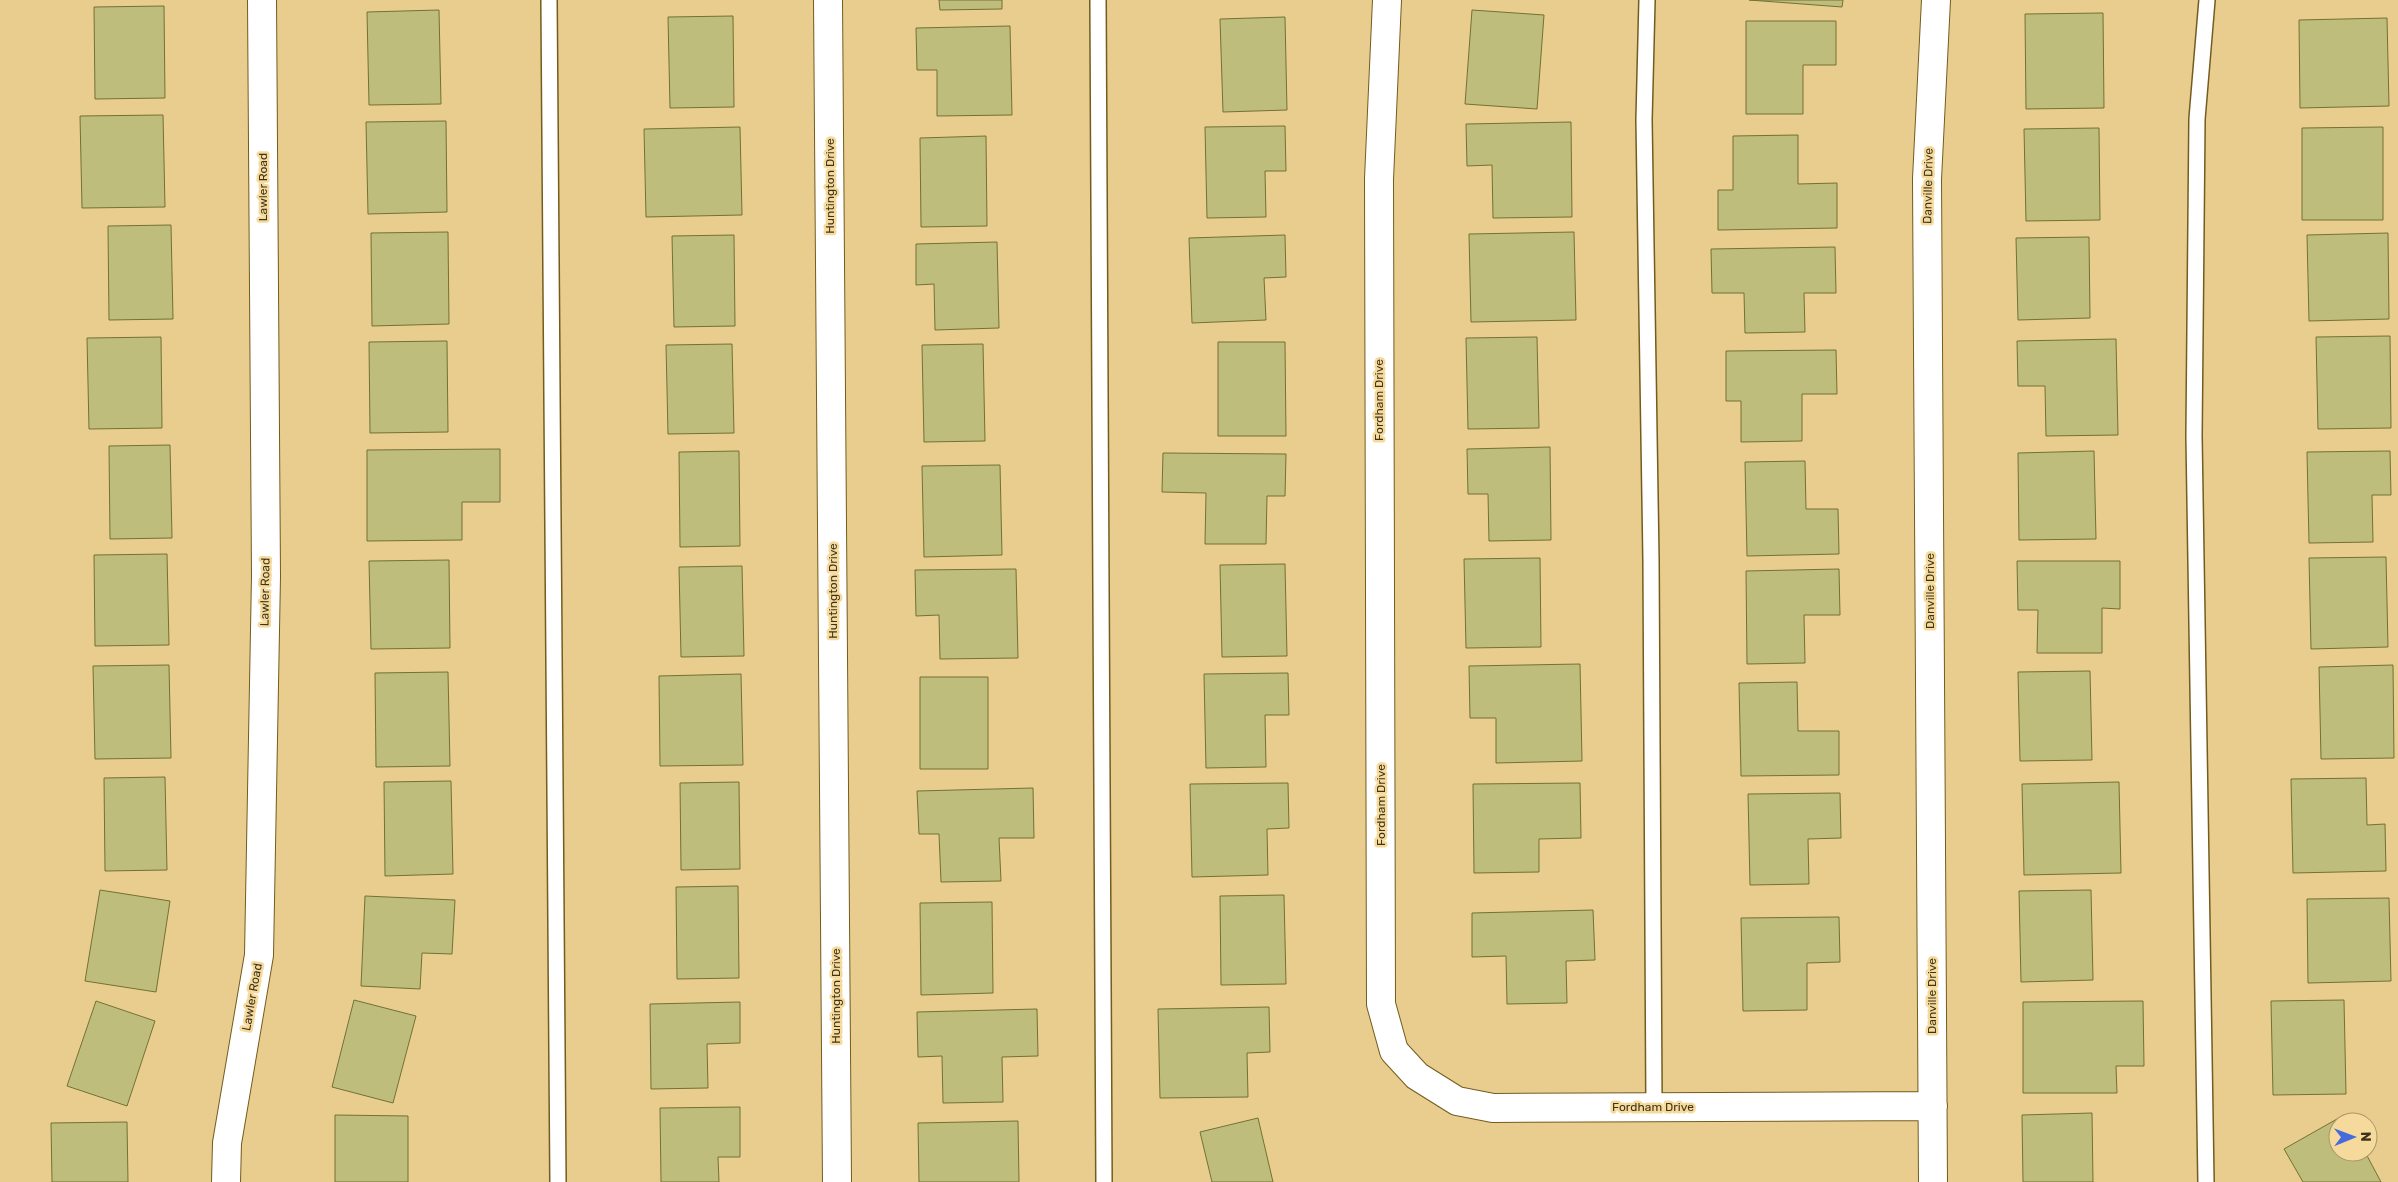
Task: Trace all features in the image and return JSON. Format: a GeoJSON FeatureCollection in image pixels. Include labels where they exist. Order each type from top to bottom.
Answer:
{"type":"FeatureCollection","features":[{"type":"Feature","properties":{"kind":"street","name":"Lawler Road"},"geometry":{"type":"LineString","coordinates":[[226,1182],[227,1143],[259,956],[266,576],[262,0]]}},
{"type":"Feature","properties":{"kind":"street","name":"Huntington Drive"},"geometry":{"type":"LineString","coordinates":[[828,0],[837,1182]]}},
{"type":"Feature","properties":{"kind":"street","name":"Fordham Drive"},"geometry":{"type":"LineString","coordinates":[[1387,0],[1379,179],[1381,1004],[1394,1051],[1417,1076],[1457,1101],[1493,1108],[1933,1106]]}},
{"type":"Feature","properties":{"kind":"street","name":"Danville Drive"},"geometry":{"type":"LineString","coordinates":[[1933,1182],[1927,179],[1936,0]]}},
{"type":"Feature","properties":{"kind":"lane"},"geometry":{"type":"LineString","coordinates":[[549,0],[558,1182]]}},
{"type":"Feature","properties":{"kind":"lane"},"geometry":{"type":"LineString","coordinates":[[1098,0],[1104,1182]]}},
{"type":"Feature","properties":{"kind":"lane"},"geometry":{"type":"LineString","coordinates":[[1647,0],[1644,120],[1651,570],[1654,1108]]}},
{"type":"Feature","properties":{"kind":"lane"},"geometry":{"type":"LineString","coordinates":[[2206,1182],[2194,436],[2198,119],[2207,0]]}},
{"type":"Feature","properties":{"kind":"building"},"geometry":{"type":"Polygon","coordinates":[[[939,0],[1002,0],[1002,9],[940,10],[939,0]]]}},
{"type":"Feature","properties":{"kind":"building"},"geometry":{"type":"Polygon","coordinates":[[[1749,0],[1843,0],[1842,7],[1749,0]]]}},
{"type":"Feature","properties":{"kind":"building"},"geometry":{"type":"Polygon","coordinates":[[[164,6],[165,98],[95,99],[94,7],[164,6]]]}},
{"type":"Feature","properties":{"kind":"building"},"geometry":{"type":"Polygon","coordinates":[[[439,10],[441,104],[369,105],[367,12],[439,10]]]}},
{"type":"Feature","properties":{"kind":"building"},"geometry":{"type":"Polygon","coordinates":[[[1472,10],[1544,15],[1537,109],[1465,104],[1472,10]]]}},
{"type":"Feature","properties":{"kind":"building"},"geometry":{"type":"Polygon","coordinates":[[[2103,13],[2104,108],[2026,109],[2025,14],[2103,13]]]}},
{"type":"Feature","properties":{"kind":"building"},"geometry":{"type":"Polygon","coordinates":[[[733,16],[734,107],[670,108],[668,17],[733,16]]]}},
{"type":"Feature","properties":{"kind":"building"},"geometry":{"type":"Polygon","coordinates":[[[1285,17],[1287,110],[1223,112],[1220,19],[1285,17]]]}},
{"type":"Feature","properties":{"kind":"building"},"geometry":{"type":"Polygon","coordinates":[[[2387,18],[2389,106],[2300,108],[2299,20],[2387,18]]]}},
{"type":"Feature","properties":{"kind":"building"},"geometry":{"type":"Polygon","coordinates":[[[1746,21],[1836,21],[1836,65],[1803,65],[1803,114],[1746,114],[1746,21]]]}},
{"type":"Feature","properties":{"kind":"building"},"geometry":{"type":"Polygon","coordinates":[[[1010,26],[1012,115],[937,116],[937,70],[917,70],[916,28],[1010,26]]]}},
{"type":"Feature","properties":{"kind":"building"},"geometry":{"type":"Polygon","coordinates":[[[163,115],[165,207],[82,208],[80,116],[163,115]]]}},
{"type":"Feature","properties":{"kind":"building"},"geometry":{"type":"Polygon","coordinates":[[[446,121],[447,212],[368,214],[366,122],[446,121]]]}},
{"type":"Feature","properties":{"kind":"building"},"geometry":{"type":"Polygon","coordinates":[[[1571,122],[1572,217],[1493,218],[1492,165],[1467,166],[1466,124],[1571,122]]]}},
{"type":"Feature","properties":{"kind":"building"},"geometry":{"type":"Polygon","coordinates":[[[1285,126],[1286,171],[1265,171],[1266,217],[1207,218],[1205,127],[1285,126]]]}},
{"type":"Feature","properties":{"kind":"building"},"geometry":{"type":"Polygon","coordinates":[[[740,127],[742,215],[646,217],[644,129],[740,127]]]}},
{"type":"Feature","properties":{"kind":"building"},"geometry":{"type":"Polygon","coordinates":[[[2383,127],[2383,220],[2302,220],[2302,128],[2383,127]]]}},
{"type":"Feature","properties":{"kind":"building"},"geometry":{"type":"Polygon","coordinates":[[[2099,128],[2100,220],[2026,221],[2024,129],[2099,128]]]}},
{"type":"Feature","properties":{"kind":"building"},"geometry":{"type":"Polygon","coordinates":[[[1798,135],[1798,184],[1837,183],[1837,228],[1718,230],[1718,190],[1733,190],[1733,136],[1798,135]]]}},
{"type":"Feature","properties":{"kind":"building"},"geometry":{"type":"Polygon","coordinates":[[[986,136],[987,226],[921,227],[920,138],[986,136]]]}},
{"type":"Feature","properties":{"kind":"building"},"geometry":{"type":"Polygon","coordinates":[[[171,225],[173,319],[109,320],[108,226],[171,225]]]}},
{"type":"Feature","properties":{"kind":"building"},"geometry":{"type":"Polygon","coordinates":[[[448,232],[449,324],[372,326],[371,233],[448,232]]]}},
{"type":"Feature","properties":{"kind":"building"},"geometry":{"type":"Polygon","coordinates":[[[1574,232],[1576,320],[1471,322],[1469,234],[1574,232]]]}},
{"type":"Feature","properties":{"kind":"building"},"geometry":{"type":"Polygon","coordinates":[[[2388,233],[2389,319],[2309,321],[2307,235],[2388,233]]]}},
{"type":"Feature","properties":{"kind":"building"},"geometry":{"type":"Polygon","coordinates":[[[734,235],[735,326],[674,327],[672,236],[734,235]]]}},
{"type":"Feature","properties":{"kind":"building"},"geometry":{"type":"Polygon","coordinates":[[[1285,235],[1286,277],[1264,278],[1266,320],[1192,323],[1189,238],[1285,235]]]}},
{"type":"Feature","properties":{"kind":"building"},"geometry":{"type":"Polygon","coordinates":[[[2089,237],[2090,318],[2018,320],[2016,238],[2089,237]]]}},
{"type":"Feature","properties":{"kind":"building"},"geometry":{"type":"Polygon","coordinates":[[[997,242],[999,328],[935,330],[934,284],[916,285],[916,244],[997,242]]]}},
{"type":"Feature","properties":{"kind":"building"},"geometry":{"type":"Polygon","coordinates":[[[1835,247],[1836,293],[1804,293],[1805,332],[1745,333],[1744,293],[1712,293],[1711,249],[1835,247]]]}},
{"type":"Feature","properties":{"kind":"building"},"geometry":{"type":"Polygon","coordinates":[[[2390,336],[2391,428],[2318,429],[2316,337],[2390,336]]]}},
{"type":"Feature","properties":{"kind":"building"},"geometry":{"type":"Polygon","coordinates":[[[161,337],[162,428],[89,429],[87,338],[161,337]]]}},
{"type":"Feature","properties":{"kind":"building"},"geometry":{"type":"Polygon","coordinates":[[[1537,337],[1539,428],[1468,429],[1466,338],[1537,337]]]}},
{"type":"Feature","properties":{"kind":"building"},"geometry":{"type":"Polygon","coordinates":[[[2116,339],[2118,435],[2046,436],[2045,386],[2018,386],[2017,341],[2116,339]]]}},
{"type":"Feature","properties":{"kind":"building"},"geometry":{"type":"Polygon","coordinates":[[[447,341],[448,432],[370,433],[369,342],[447,341]]]}},
{"type":"Feature","properties":{"kind":"building"},"geometry":{"type":"Polygon","coordinates":[[[1218,342],[1285,342],[1286,436],[1218,436],[1218,342]]]}},
{"type":"Feature","properties":{"kind":"building"},"geometry":{"type":"Polygon","coordinates":[[[732,344],[734,433],[668,434],[666,345],[732,344]]]}},
{"type":"Feature","properties":{"kind":"building"},"geometry":{"type":"Polygon","coordinates":[[[983,344],[985,441],[924,442],[922,345],[983,344]]]}},
{"type":"Feature","properties":{"kind":"building"},"geometry":{"type":"Polygon","coordinates":[[[1836,350],[1837,394],[1802,394],[1802,441],[1741,442],[1741,401],[1726,401],[1726,351],[1836,350]]]}},
{"type":"Feature","properties":{"kind":"building"},"geometry":{"type":"Polygon","coordinates":[[[170,445],[172,538],[110,539],[109,446],[170,445]]]}},
{"type":"Feature","properties":{"kind":"building"},"geometry":{"type":"Polygon","coordinates":[[[1550,447],[1551,540],[1489,541],[1488,494],[1468,494],[1467,449],[1550,447]]]}},
{"type":"Feature","properties":{"kind":"building"},"geometry":{"type":"Polygon","coordinates":[[[500,449],[500,502],[462,502],[462,540],[367,541],[367,450],[500,449]]]}},
{"type":"Feature","properties":{"kind":"building"},"geometry":{"type":"Polygon","coordinates":[[[739,451],[740,546],[680,547],[679,452],[739,451]]]}},
{"type":"Feature","properties":{"kind":"building"},"geometry":{"type":"Polygon","coordinates":[[[2094,451],[2096,539],[2019,540],[2018,453],[2094,451]]]}},
{"type":"Feature","properties":{"kind":"building"},"geometry":{"type":"Polygon","coordinates":[[[2390,451],[2391,495],[2372,495],[2373,542],[2309,543],[2307,452],[2390,451]]]}},
{"type":"Feature","properties":{"kind":"building"},"geometry":{"type":"Polygon","coordinates":[[[1163,453],[1286,454],[1285,496],[1267,496],[1266,544],[1205,544],[1206,493],[1162,492],[1163,453]]]}},
{"type":"Feature","properties":{"kind":"building"},"geometry":{"type":"Polygon","coordinates":[[[1805,461],[1806,509],[1838,509],[1839,554],[1747,556],[1745,462],[1805,461]]]}},
{"type":"Feature","properties":{"kind":"building"},"geometry":{"type":"Polygon","coordinates":[[[1000,465],[1002,555],[924,557],[922,466],[1000,465]]]}},
{"type":"Feature","properties":{"kind":"building"},"geometry":{"type":"Polygon","coordinates":[[[167,554],[169,645],[95,646],[94,555],[167,554]]]}},
{"type":"Feature","properties":{"kind":"building"},"geometry":{"type":"Polygon","coordinates":[[[2386,557],[2388,647],[2311,649],[2309,558],[2386,557]]]}},
{"type":"Feature","properties":{"kind":"building"},"geometry":{"type":"Polygon","coordinates":[[[1540,558],[1541,647],[1466,648],[1464,559],[1540,558]]]}},
{"type":"Feature","properties":{"kind":"building"},"geometry":{"type":"Polygon","coordinates":[[[449,560],[450,648],[371,649],[369,561],[449,560]]]}},
{"type":"Feature","properties":{"kind":"building"},"geometry":{"type":"Polygon","coordinates":[[[2017,561],[2120,561],[2120,609],[2102,608],[2102,653],[2037,653],[2038,610],[2018,610],[2017,561]]]}},
{"type":"Feature","properties":{"kind":"building"},"geometry":{"type":"Polygon","coordinates":[[[1285,564],[1287,656],[1222,657],[1220,565],[1285,564]]]}},
{"type":"Feature","properties":{"kind":"building"},"geometry":{"type":"Polygon","coordinates":[[[742,566],[744,656],[681,657],[679,567],[742,566]]]}},
{"type":"Feature","properties":{"kind":"building"},"geometry":{"type":"Polygon","coordinates":[[[1016,569],[1018,658],[940,659],[939,615],[916,616],[915,570],[1016,569]]]}},
{"type":"Feature","properties":{"kind":"building"},"geometry":{"type":"Polygon","coordinates":[[[1839,569],[1840,615],[1804,615],[1805,663],[1747,664],[1746,571],[1839,569]]]}},
{"type":"Feature","properties":{"kind":"building"},"geometry":{"type":"Polygon","coordinates":[[[1580,664],[1582,761],[1496,763],[1496,718],[1470,718],[1469,666],[1580,664]]]}},
{"type":"Feature","properties":{"kind":"building"},"geometry":{"type":"Polygon","coordinates":[[[169,665],[171,758],[95,759],[93,666],[169,665]]]}},
{"type":"Feature","properties":{"kind":"building"},"geometry":{"type":"Polygon","coordinates":[[[2393,665],[2394,758],[2321,759],[2319,667],[2393,665]]]}},
{"type":"Feature","properties":{"kind":"building"},"geometry":{"type":"Polygon","coordinates":[[[2090,671],[2092,760],[2020,761],[2018,672],[2090,671]]]}},
{"type":"Feature","properties":{"kind":"building"},"geometry":{"type":"Polygon","coordinates":[[[448,672],[450,766],[376,767],[375,673],[448,672]]]}},
{"type":"Feature","properties":{"kind":"building"},"geometry":{"type":"Polygon","coordinates":[[[1288,673],[1289,715],[1265,715],[1266,767],[1206,768],[1204,674],[1288,673]]]}},
{"type":"Feature","properties":{"kind":"building"},"geometry":{"type":"Polygon","coordinates":[[[741,674],[743,765],[660,766],[659,676],[741,674]]]}},
{"type":"Feature","properties":{"kind":"building"},"geometry":{"type":"Polygon","coordinates":[[[920,677],[988,677],[988,769],[920,769],[920,677]]]}},
{"type":"Feature","properties":{"kind":"building"},"geometry":{"type":"Polygon","coordinates":[[[1797,682],[1798,731],[1839,731],[1839,775],[1741,776],[1739,683],[1797,682]]]}},
{"type":"Feature","properties":{"kind":"building"},"geometry":{"type":"Polygon","coordinates":[[[165,777],[167,870],[105,871],[104,778],[165,777]]]}},
{"type":"Feature","properties":{"kind":"building"},"geometry":{"type":"Polygon","coordinates":[[[2366,778],[2367,825],[2385,824],[2386,871],[2293,873],[2291,779],[2366,778]]]}},
{"type":"Feature","properties":{"kind":"building"},"geometry":{"type":"Polygon","coordinates":[[[451,781],[453,874],[385,876],[384,782],[451,781]]]}},
{"type":"Feature","properties":{"kind":"building"},"geometry":{"type":"Polygon","coordinates":[[[739,782],[740,869],[681,870],[680,783],[739,782]]]}},
{"type":"Feature","properties":{"kind":"building"},"geometry":{"type":"Polygon","coordinates":[[[2119,782],[2121,873],[2024,875],[2022,784],[2119,782]]]}},
{"type":"Feature","properties":{"kind":"building"},"geometry":{"type":"Polygon","coordinates":[[[1288,783],[1289,828],[1267,829],[1268,875],[1192,877],[1190,784],[1288,783]]]}},
{"type":"Feature","properties":{"kind":"building"},"geometry":{"type":"Polygon","coordinates":[[[1580,783],[1581,838],[1539,839],[1539,872],[1474,873],[1473,784],[1580,783]]]}},
{"type":"Feature","properties":{"kind":"building"},"geometry":{"type":"Polygon","coordinates":[[[1033,788],[1034,838],[999,838],[1001,881],[941,882],[939,834],[919,834],[917,791],[1033,788]]]}},
{"type":"Feature","properties":{"kind":"building"},"geometry":{"type":"Polygon","coordinates":[[[1840,793],[1841,838],[1808,839],[1809,884],[1750,885],[1748,794],[1840,793]]]}},
{"type":"Feature","properties":{"kind":"building"},"geometry":{"type":"Polygon","coordinates":[[[738,886],[739,978],[677,979],[676,887],[738,886]]]}},
{"type":"Feature","properties":{"kind":"building"},"geometry":{"type":"Polygon","coordinates":[[[100,890],[170,901],[156,992],[85,981],[100,890]]]}},
{"type":"Feature","properties":{"kind":"building"},"geometry":{"type":"Polygon","coordinates":[[[2091,890],[2093,980],[2021,982],[2019,891],[2091,890]]]}},
{"type":"Feature","properties":{"kind":"building"},"geometry":{"type":"Polygon","coordinates":[[[1284,895],[1286,984],[1221,985],[1220,896],[1284,895]]]}},
{"type":"Feature","properties":{"kind":"building"},"geometry":{"type":"Polygon","coordinates":[[[365,896],[455,900],[452,954],[422,953],[420,989],[361,986],[365,896]]]}},
{"type":"Feature","properties":{"kind":"building"},"geometry":{"type":"Polygon","coordinates":[[[2389,898],[2391,981],[2308,983],[2307,899],[2389,898]]]}},
{"type":"Feature","properties":{"kind":"building"},"geometry":{"type":"Polygon","coordinates":[[[992,902],[993,993],[921,995],[920,903],[992,902]]]}},
{"type":"Feature","properties":{"kind":"building"},"geometry":{"type":"Polygon","coordinates":[[[1593,910],[1595,960],[1566,961],[1567,1003],[1507,1004],[1506,956],[1472,957],[1472,913],[1593,910]]]}},
{"type":"Feature","properties":{"kind":"building"},"geometry":{"type":"Polygon","coordinates":[[[1839,917],[1840,962],[1807,963],[1807,1010],[1743,1011],[1741,918],[1839,917]]]}},
{"type":"Feature","properties":{"kind":"building"},"geometry":{"type":"Polygon","coordinates":[[[354,1000],[416,1016],[393,1103],[332,1087],[354,1000]]]}},
{"type":"Feature","properties":{"kind":"building"},"geometry":{"type":"Polygon","coordinates":[[[2344,1000],[2346,1094],[2273,1095],[2271,1001],[2344,1000]]]}},
{"type":"Feature","properties":{"kind":"building"},"geometry":{"type":"Polygon","coordinates":[[[96,1001],[155,1021],[127,1106],[67,1086],[96,1001]]]}},
{"type":"Feature","properties":{"kind":"building"},"geometry":{"type":"Polygon","coordinates":[[[2143,1001],[2144,1066],[2116,1066],[2117,1093],[2023,1093],[2023,1002],[2143,1001]]]}},
{"type":"Feature","properties":{"kind":"building"},"geometry":{"type":"Polygon","coordinates":[[[740,1002],[740,1043],[707,1044],[708,1088],[651,1089],[650,1004],[740,1002]]]}},
{"type":"Feature","properties":{"kind":"building"},"geometry":{"type":"Polygon","coordinates":[[[1269,1007],[1270,1052],[1247,1053],[1248,1097],[1160,1098],[1158,1009],[1269,1007]]]}},
{"type":"Feature","properties":{"kind":"building"},"geometry":{"type":"Polygon","coordinates":[[[1037,1009],[1038,1056],[1002,1057],[1003,1102],[943,1103],[942,1056],[918,1057],[917,1012],[1037,1009]]]}},
{"type":"Feature","properties":{"kind":"building"},"geometry":{"type":"Polygon","coordinates":[[[740,1107],[740,1157],[718,1157],[719,1182],[661,1182],[660,1108],[740,1107]]]}},
{"type":"Feature","properties":{"kind":"building"},"geometry":{"type":"Polygon","coordinates":[[[2092,1113],[2093,1182],[2023,1182],[2022,1115],[2092,1113]]]}},
{"type":"Feature","properties":{"kind":"building"},"geometry":{"type":"Polygon","coordinates":[[[335,1115],[408,1116],[408,1182],[335,1182],[335,1115]]]}},
{"type":"Feature","properties":{"kind":"building"},"geometry":{"type":"Polygon","coordinates":[[[1258,1118],[1273,1182],[1212,1182],[1200,1132],[1258,1118]]]}},
{"type":"Feature","properties":{"kind":"building"},"geometry":{"type":"Polygon","coordinates":[[[1018,1121],[1019,1182],[919,1182],[918,1123],[1018,1121]]]}},
{"type":"Feature","properties":{"kind":"building"},"geometry":{"type":"Polygon","coordinates":[[[127,1122],[128,1182],[52,1182],[51,1123],[127,1122]]]}},
{"type":"Feature","properties":{"kind":"building"},"geometry":{"type":"Polygon","coordinates":[[[2328,1124],[2328,1162],[2370,1162],[2381,1182],[2303,1182],[2284,1149],[2328,1124]]]}}]}
